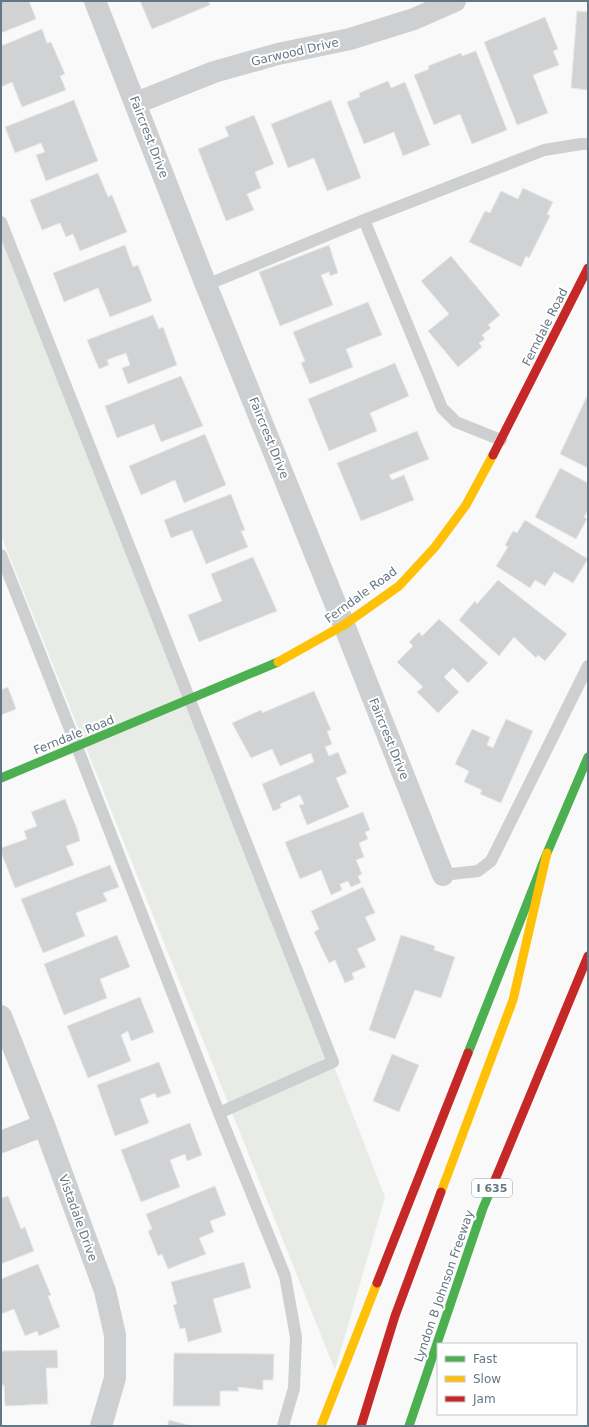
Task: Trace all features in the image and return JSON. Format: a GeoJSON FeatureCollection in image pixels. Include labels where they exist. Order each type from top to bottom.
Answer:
{"type":"FeatureCollection","features":[{"type":"Feature","properties":{"kind":"main road","name":"Ferndale Road"},"geometry":{"type":"LineString","coordinates":[[1,778],[270,666],[344,625],[399,586],[436,547],[466,505],[501,440],[588,268]]}},
{"type":"Feature","properties":{"kind":"main road"},"geometry":{"type":"LineString","coordinates":[[321,1426],[326,1408],[547,853],[588,757]]}},
{"type":"Feature","properties":{"kind":"main road"},"geometry":{"type":"LineString","coordinates":[[361,1426],[395,1316],[513,1000],[547,853]]}},
{"type":"Feature","properties":{"kind":"main road","name":"Lyndon B Johnson Freeway"},"geometry":{"type":"LineString","coordinates":[[438,1343],[484,1208],[588,956]]}},
{"type":"Feature","properties":{"kind":"main road","name":"Lyndon B Johnson Freeway"},"geometry":{"type":"LineString","coordinates":[[409,1426],[437,1345]]}},
{"type":"Feature","properties":{"kind":"street","name":"Faircrest Drive"},"geometry":{"type":"LineString","coordinates":[[96,1],[206,285],[344,625],[443,875]]}},
{"type":"Feature","properties":{"kind":"street","name":"Garwood Drive"},"geometry":{"type":"LineString","coordinates":[[136,103],[214,72],[278,54],[350,39],[414,19],[455,1]]}},
{"type":"Feature","properties":{"kind":"street","name":"Vistadale Drive"},"geometry":{"type":"LineString","coordinates":[[1,1016],[44,1125],[105,1291],[115,1335],[115,1378],[101,1426]]}},
{"type":"Feature","properties":{"kind":"street"},"geometry":{"type":"LineString","coordinates":[[1,1142],[44,1125]]}},
{"type":"Feature","properties":{"kind":"lane"},"geometry":{"type":"LineString","coordinates":[[206,285],[364,220],[544,150],[588,144]]}},
{"type":"Feature","properties":{"kind":"lane"},"geometry":{"type":"LineString","coordinates":[[364,220],[442,408],[456,422],[501,440]]}},
{"type":"Feature","properties":{"kind":"lane"},"geometry":{"type":"LineString","coordinates":[[1,222],[333,1062],[218,1113]]}},
{"type":"Feature","properties":{"kind":"lane"},"geometry":{"type":"LineString","coordinates":[[1,554],[218,1113],[285,1276],[296,1337],[294,1388],[283,1426]]}},
{"type":"Feature","properties":{"kind":"lane"},"geometry":{"type":"LineString","coordinates":[[443,875],[478,870],[491,861],[588,666]]}},
{"type":"Feature","properties":{"kind":"shaded area"},"geometry":{"type":"Polygon","coordinates":[[[1,214],[385,1197],[335,1370],[1,535],[1,214]]]}},
{"type":"Feature","properties":{"kind":"building"},"geometry":{"type":"Polygon","coordinates":[[[1,1],[29,1],[36,19],[1,33],[1,1]]]}},
{"type":"Feature","properties":{"kind":"building"},"geometry":{"type":"Polygon","coordinates":[[[140,1],[208,1],[210,5],[152,29],[140,1]]]}},
{"type":"Feature","properties":{"kind":"building"},"geometry":{"type":"Polygon","coordinates":[[[577,11],[588,12],[588,90],[571,88],[577,11]]]}},
{"type":"Feature","properties":{"kind":"building"},"geometry":{"type":"Polygon","coordinates":[[[545,17],[558,49],[553,51],[559,65],[533,75],[548,113],[517,125],[484,42],[545,17]]]}},
{"type":"Feature","properties":{"kind":"building"},"geometry":{"type":"Polygon","coordinates":[[[42,29],[47,43],[51,42],[65,74],[60,76],[66,90],[22,107],[12,82],[1,87],[1,46],[42,29]]]}},
{"type":"Feature","properties":{"kind":"building"},"geometry":{"type":"Polygon","coordinates":[[[476,51],[507,130],[472,144],[460,114],[434,125],[414,75],[429,69],[428,66],[461,53],[462,56],[476,51]]]}},
{"type":"Feature","properties":{"kind":"building"},"geometry":{"type":"Polygon","coordinates":[[[388,81],[391,88],[405,82],[430,145],[403,156],[394,132],[364,144],[347,102],[360,97],[359,93],[388,81]]]}},
{"type":"Feature","properties":{"kind":"building"},"geometry":{"type":"Polygon","coordinates":[[[74,100],[98,161],[46,181],[36,155],[45,152],[41,143],[15,153],[5,127],[74,100]]]}},
{"type":"Feature","properties":{"kind":"building"},"geometry":{"type":"Polygon","coordinates":[[[331,100],[361,178],[327,191],[314,158],[288,168],[271,124],[331,100]]]}},
{"type":"Feature","properties":{"kind":"building"},"geometry":{"type":"Polygon","coordinates":[[[254,115],[274,164],[255,172],[261,188],[247,194],[254,210],[226,221],[198,149],[229,136],[225,127],[254,115]]]}},
{"type":"Feature","properties":{"kind":"building"},"geometry":{"type":"Polygon","coordinates":[[[98,173],[108,197],[112,195],[127,232],[80,251],[73,234],[66,237],[60,223],[42,230],[30,200],[98,173]]]}},
{"type":"Feature","properties":{"kind":"building"},"geometry":{"type":"Polygon","coordinates":[[[523,188],[553,202],[547,214],[550,216],[529,258],[526,256],[521,267],[469,242],[485,211],[490,213],[501,191],[518,199],[523,188]]]}},
{"type":"Feature","properties":{"kind":"building"},"geometry":{"type":"Polygon","coordinates":[[[125,245],[133,267],[138,265],[152,301],[110,317],[98,288],[64,302],[53,273],[125,245]]]}},
{"type":"Feature","properties":{"kind":"building"},"geometry":{"type":"Polygon","coordinates":[[[329,245],[338,273],[330,276],[329,272],[321,275],[333,305],[280,326],[259,272],[329,245]]]}},
{"type":"Feature","properties":{"kind":"building"},"geometry":{"type":"Polygon","coordinates":[[[451,256],[500,315],[488,325],[491,328],[482,335],[485,339],[479,343],[482,347],[458,367],[428,331],[449,314],[421,281],[451,256]]]}},
{"type":"Feature","properties":{"kind":"building"},"geometry":{"type":"Polygon","coordinates":[[[368,302],[382,335],[346,349],[353,367],[310,384],[301,363],[305,361],[293,332],[368,302]]]}},
{"type":"Feature","properties":{"kind":"building"},"geometry":{"type":"Polygon","coordinates":[[[153,315],[159,329],[163,327],[177,365],[128,384],[122,368],[130,365],[126,353],[107,360],[109,365],[99,369],[87,340],[153,315]]]}},
{"type":"Feature","properties":{"kind":"building"},"geometry":{"type":"Polygon","coordinates":[[[395,363],[409,396],[370,413],[377,431],[329,451],[308,399],[395,363]]]}},
{"type":"Feature","properties":{"kind":"building"},"geometry":{"type":"Polygon","coordinates":[[[181,376],[203,426],[161,442],[154,424],[117,438],[105,406],[181,376]]]}},
{"type":"Feature","properties":{"kind":"building"},"geometry":{"type":"Polygon","coordinates":[[[588,396],[588,468],[560,454],[588,396]]]}},
{"type":"Feature","properties":{"kind":"building"},"geometry":{"type":"Polygon","coordinates":[[[417,431],[429,459],[389,475],[392,480],[404,475],[414,500],[361,521],[337,463],[417,431]]]}},
{"type":"Feature","properties":{"kind":"building"},"geometry":{"type":"Polygon","coordinates":[[[205,434],[226,485],[184,503],[175,480],[141,495],[129,466],[205,434]]]}},
{"type":"Feature","properties":{"kind":"building"},"geometry":{"type":"Polygon","coordinates":[[[560,468],[588,483],[588,510],[584,517],[587,519],[576,539],[535,517],[560,468]]]}},
{"type":"Feature","properties":{"kind":"building"},"geometry":{"type":"Polygon","coordinates":[[[231,494],[245,530],[241,531],[248,547],[206,564],[192,530],[171,538],[164,520],[231,494]]]}},
{"type":"Feature","properties":{"kind":"building"},"geometry":{"type":"Polygon","coordinates":[[[525,520],[588,559],[573,583],[554,572],[545,586],[535,580],[530,588],[496,566],[508,547],[505,545],[513,531],[517,533],[525,520]]]}},
{"type":"Feature","properties":{"kind":"building"},"geometry":{"type":"Polygon","coordinates":[[[253,557],[277,611],[199,642],[188,615],[222,601],[211,574],[253,557]]]}},
{"type":"Feature","properties":{"kind":"building"},"geometry":{"type":"Polygon","coordinates":[[[498,580],[567,634],[545,661],[538,655],[536,658],[514,637],[499,656],[459,620],[475,601],[477,604],[498,580]]]}},
{"type":"Feature","properties":{"kind":"building"},"geometry":{"type":"Polygon","coordinates":[[[439,619],[488,663],[468,683],[453,668],[444,677],[459,692],[438,713],[417,692],[423,687],[397,662],[413,646],[409,642],[419,632],[422,636],[439,619]]]}},
{"type":"Feature","properties":{"kind":"building"},"geometry":{"type":"Polygon","coordinates":[[[8,687],[16,709],[1,715],[1,690],[8,687]]]}},
{"type":"Feature","properties":{"kind":"building"},"geometry":{"type":"Polygon","coordinates":[[[314,691],[331,730],[327,731],[332,744],[325,747],[329,756],[338,752],[347,773],[336,778],[349,807],[307,825],[299,805],[304,804],[300,795],[280,804],[281,808],[273,811],[262,784],[314,762],[311,753],[280,766],[272,749],[251,758],[232,723],[261,710],[262,713],[314,691]]]}},
{"type":"Feature","properties":{"kind":"building"},"geometry":{"type":"Polygon","coordinates":[[[506,719],[533,731],[501,803],[480,794],[482,790],[464,782],[469,771],[455,764],[472,729],[490,737],[487,745],[493,748],[506,719]]]}},
{"type":"Feature","properties":{"kind":"building"},"geometry":{"type":"Polygon","coordinates":[[[65,799],[77,829],[80,841],[66,846],[74,865],[15,888],[1,852],[1,848],[27,839],[24,831],[37,826],[31,812],[65,799]]]}},
{"type":"Feature","properties":{"kind":"building"},"geometry":{"type":"Polygon","coordinates":[[[363,812],[370,830],[365,832],[368,839],[359,843],[364,857],[356,860],[362,874],[358,876],[361,883],[351,887],[348,881],[340,884],[342,890],[331,895],[321,870],[300,879],[285,842],[363,812]]]}},
{"type":"Feature","properties":{"kind":"building"},"geometry":{"type":"Polygon","coordinates":[[[110,865],[119,887],[103,893],[107,901],[76,913],[85,936],[43,953],[21,899],[110,865]]]}},
{"type":"Feature","properties":{"kind":"building"},"geometry":{"type":"Polygon","coordinates":[[[363,887],[375,913],[365,917],[376,940],[357,949],[366,967],[352,973],[354,979],[345,983],[335,960],[329,963],[314,932],[319,929],[311,911],[363,887]]]}},
{"type":"Feature","properties":{"kind":"building"},"geometry":{"type":"Polygon","coordinates":[[[117,935],[130,967],[100,979],[107,998],[64,1015],[44,964],[117,935]]]}},
{"type":"Feature","properties":{"kind":"building"},"geometry":{"type":"Polygon","coordinates":[[[401,935],[435,946],[434,950],[455,957],[441,998],[415,990],[395,1039],[369,1030],[401,935]]]}},
{"type":"Feature","properties":{"kind":"building"},"geometry":{"type":"Polygon","coordinates":[[[140,997],[154,1032],[131,1041],[128,1031],[121,1035],[131,1061],[88,1078],[67,1026],[140,997]]]}},
{"type":"Feature","properties":{"kind":"building"},"geometry":{"type":"Polygon","coordinates":[[[392,1054],[419,1065],[399,1112],[373,1101],[392,1054]]]}},
{"type":"Feature","properties":{"kind":"building"},"geometry":{"type":"Polygon","coordinates":[[[159,1062],[171,1093],[157,1098],[155,1093],[140,1099],[149,1123],[115,1136],[97,1085],[159,1062]]]}},
{"type":"Feature","properties":{"kind":"building"},"geometry":{"type":"Polygon","coordinates":[[[190,1123],[202,1155],[187,1161],[185,1154],[170,1160],[180,1187],[141,1202],[121,1150],[190,1123]]]}},
{"type":"Feature","properties":{"kind":"building"},"geometry":{"type":"Polygon","coordinates":[[[215,1186],[226,1215],[210,1221],[214,1232],[199,1238],[206,1254],[168,1269],[162,1254],[158,1256],[148,1231],[152,1229],[146,1214],[215,1186]]]}},
{"type":"Feature","properties":{"kind":"building"},"geometry":{"type":"Polygon","coordinates":[[[8,1196],[21,1229],[25,1227],[34,1251],[1,1264],[1,1198],[8,1196]]]}},
{"type":"Feature","properties":{"kind":"building"},"geometry":{"type":"Polygon","coordinates":[[[244,1262],[251,1288],[213,1299],[222,1332],[188,1342],[185,1328],[180,1329],[173,1305],[177,1304],[171,1282],[244,1262]]]}},
{"type":"Feature","properties":{"kind":"building"},"geometry":{"type":"Polygon","coordinates":[[[38,1264],[51,1295],[48,1296],[60,1327],[39,1336],[37,1331],[25,1336],[14,1309],[1,1314],[1,1279],[38,1264]]]}},
{"type":"Feature","properties":{"kind":"building"},"geometry":{"type":"Polygon","coordinates":[[[57,1350],[58,1368],[46,1368],[48,1404],[5,1406],[4,1385],[1,1385],[1,1351],[57,1350]]]}},
{"type":"Feature","properties":{"kind":"building"},"geometry":{"type":"Polygon","coordinates":[[[174,1353],[274,1354],[273,1380],[263,1380],[263,1390],[238,1387],[239,1391],[220,1391],[220,1406],[173,1406],[174,1353]]]}},
{"type":"Feature","properties":{"kind":"building"},"geometry":{"type":"Polygon","coordinates":[[[169,1420],[192,1426],[167,1426],[169,1420]]]}},
{"type":"Feature","properties":{"kind":"traffic: fast"},"geometry":{"type":"LineString","coordinates":[[1,778],[278,662]]}},
{"type":"Feature","properties":{"kind":"traffic: fast"},"geometry":{"type":"LineString","coordinates":[[468,1053],[547,853],[588,757]]}},
{"type":"Feature","properties":{"kind":"traffic: fast"},"geometry":{"type":"LineString","coordinates":[[437,1343],[483,1208],[495,1180]]}},
{"type":"Feature","properties":{"kind":"traffic: fast"},"geometry":{"type":"LineString","coordinates":[[409,1426],[437,1344]]}},
{"type":"Feature","properties":{"kind":"traffic: slow"},"geometry":{"type":"LineString","coordinates":[[278,662],[344,625],[399,586],[435,547],[466,505],[493,455]]}},
{"type":"Feature","properties":{"kind":"traffic: slow"},"geometry":{"type":"LineString","coordinates":[[441,1192],[513,1000],[547,853]]}},
{"type":"Feature","properties":{"kind":"traffic: slow"},"geometry":{"type":"LineString","coordinates":[[321,1426],[377,1283]]}},
{"type":"Feature","properties":{"kind":"traffic: jam"},"geometry":{"type":"LineString","coordinates":[[493,455],[588,268]]}},
{"type":"Feature","properties":{"kind":"traffic: jam"},"geometry":{"type":"LineString","coordinates":[[495,1180],[588,956]]}},
{"type":"Feature","properties":{"kind":"traffic: jam"},"geometry":{"type":"LineString","coordinates":[[377,1283],[468,1053]]}},
{"type":"Feature","properties":{"kind":"traffic: jam"},"geometry":{"type":"LineString","coordinates":[[361,1426],[395,1316],[441,1192]]}}]}
